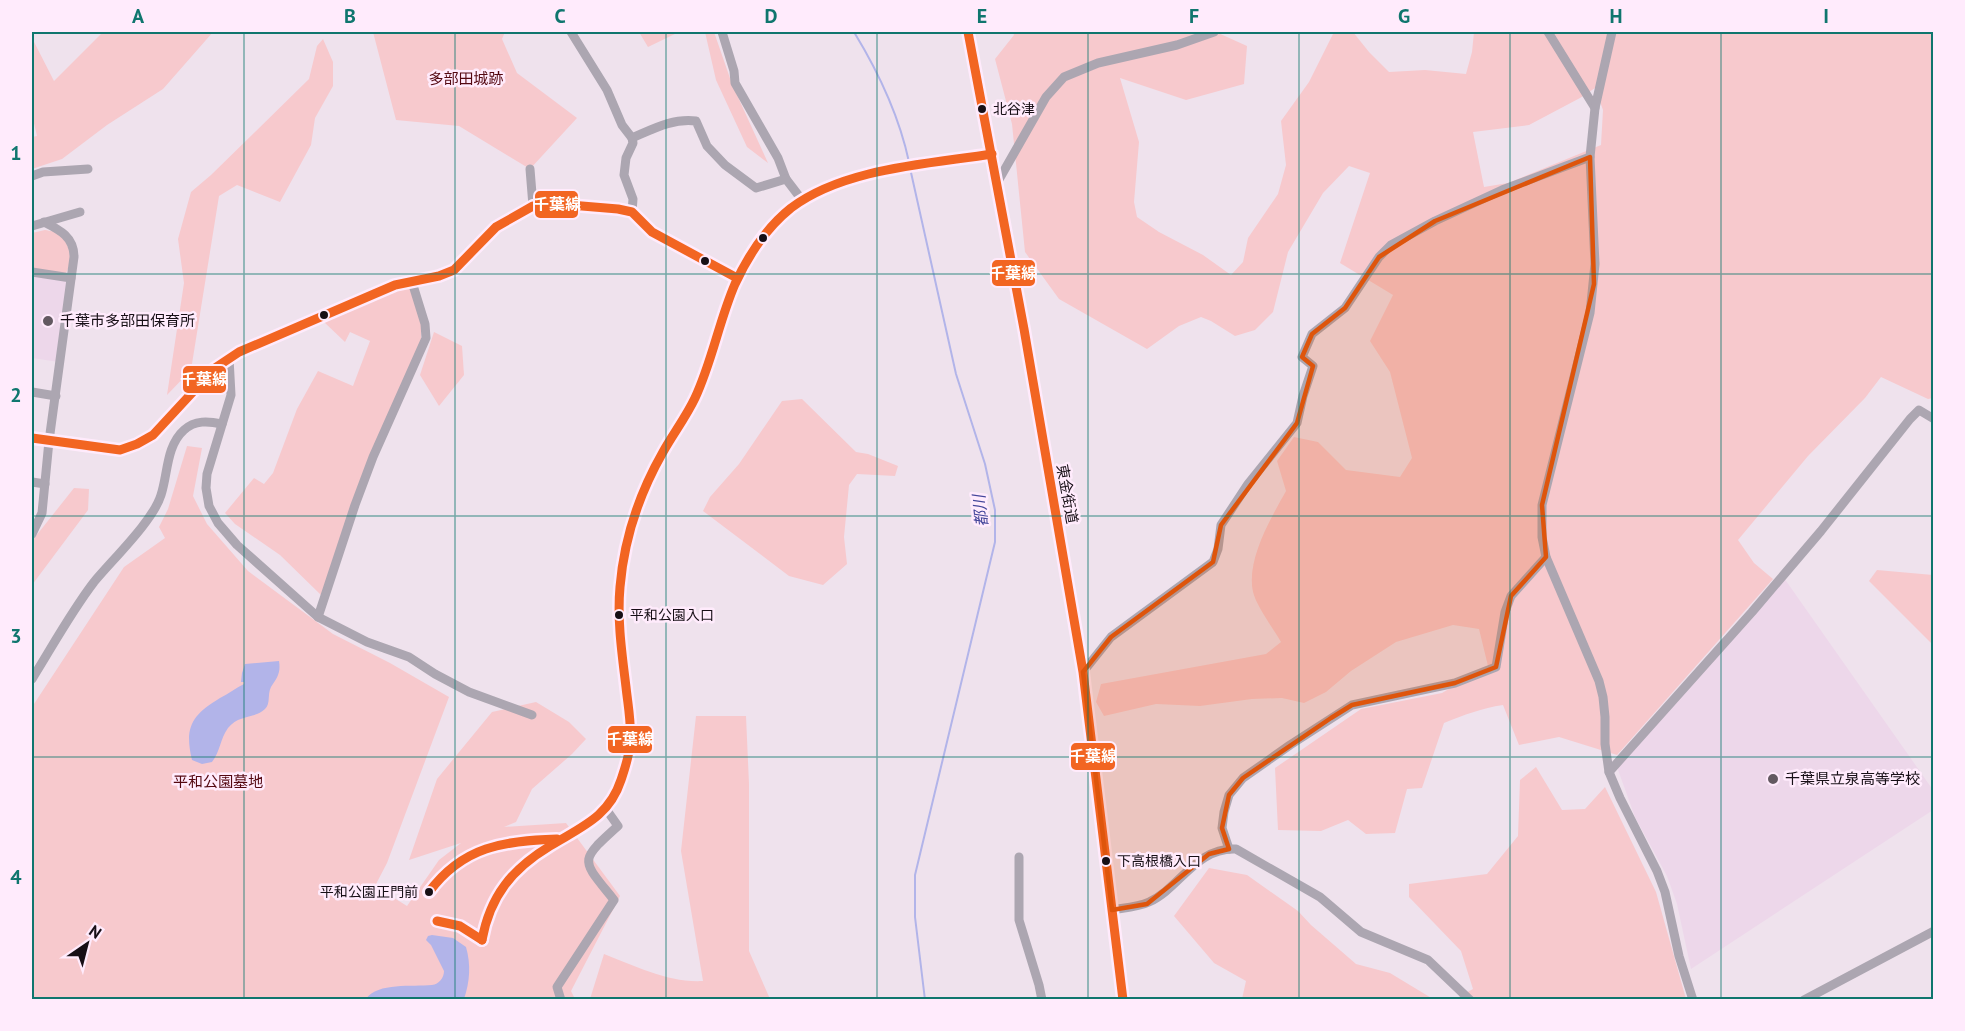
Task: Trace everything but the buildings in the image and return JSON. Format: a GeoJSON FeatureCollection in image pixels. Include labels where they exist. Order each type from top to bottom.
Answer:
{"type":"FeatureCollection","features":[{"type":"Feature","properties":{"kind":"highway","name":"東金街道"},"geometry":{"type":"LineString","coordinates":[[968,32],[998,183],[1083,672],[1123,999]]}},
{"type":"Feature","properties":{"kind":"street"},"geometry":{"type":"LineString","coordinates":[[571,32],[607,90],[622,126],[632,138],[633,143],[626,158],[624,175],[633,199],[632,212]]}},
{"type":"Feature","properties":{"kind":"street"},"geometry":{"type":"LineString","coordinates":[[722,32],[734,71],[735,82],[778,158],[786,179],[802,200]]}},
{"type":"Feature","properties":{"kind":"street"},"geometry":{"type":"LineString","coordinates":[[998,183],[1046,97],[1064,77],[1098,63],[1177,45],[1214,32]]}},
{"type":"Feature","properties":{"kind":"street"},"geometry":{"type":"LineString","coordinates":[[1548,32],[1595,108]]}},
{"type":"Feature","properties":{"kind":"street"},"geometry":{"type":"LineString","coordinates":[[1612,32],[1595,108],[1590,157],[1594,284],[1590,313],[1542,505],[1542,537],[1546,557],[1599,681],[1603,697],[1609,772],[1665,892],[1679,957],[1692,999]]}},
{"type":"Feature","properties":{"kind":"street"},"geometry":{"type":"LineString","coordinates":[[632,138],[664,124],[684,119],[696,121],[707,146],[725,165],[756,188],[786,179]]}},
{"type":"Feature","properties":{"kind":"street"},"geometry":{"type":"LineString","coordinates":[[563,838],[577,831],[606,808],[617,791],[629,759],[632,736],[620,619],[623,564],[630,532],[635,512],[659,458],[690,409],[703,380],[729,298],[747,258],[762,237],[786,213],[802,200],[819,191],[851,179],[992,154]]}},
{"type":"Feature","properties":{"kind":"street"},"geometry":{"type":"LineString","coordinates":[[1083,672],[1111,637],[1213,562],[1218,549],[1221,525],[1248,484],[1297,423],[1313,366],[1302,357],[1312,334],[1345,308],[1379,257],[1391,245],[1435,221],[1502,190],[1590,157]]}},
{"type":"Feature","properties":{"kind":"street"},"geometry":{"type":"LineString","coordinates":[[32,176],[43,172],[88,169]]}},
{"type":"Feature","properties":{"kind":"street"},"geometry":{"type":"LineString","coordinates":[[530,169],[533,206]]}},
{"type":"Feature","properties":{"kind":"street"},"geometry":{"type":"LineString","coordinates":[[32,438],[120,450],[143,443],[215,368],[229,358],[383,289],[439,276],[454,270],[496,227],[533,206],[558,204],[618,208],[632,212],[652,232],[737,278]]}},
{"type":"Feature","properties":{"kind":"street"},"geometry":{"type":"LineString","coordinates":[[32,226],[80,212]]}},
{"type":"Feature","properties":{"kind":"street"},"geometry":{"type":"LineString","coordinates":[[32,534],[42,513],[74,250],[72,243],[62,231],[44,222]]}},
{"type":"Feature","properties":{"kind":"street"},"geometry":{"type":"LineString","coordinates":[[32,272],[71,278]]}},
{"type":"Feature","properties":{"kind":"street"},"geometry":{"type":"LineString","coordinates":[[318,617],[373,457],[426,338],[425,324],[412,282]]}},
{"type":"Feature","properties":{"kind":"street"},"geometry":{"type":"LineString","coordinates":[[229,358],[231,395],[207,474],[206,488],[209,506],[218,523],[237,545],[318,617],[368,642],[409,657],[469,692],[532,715]]}},
{"type":"Feature","properties":{"kind":"street"},"geometry":{"type":"LineString","coordinates":[[32,392],[56,396]]}},
{"type":"Feature","properties":{"kind":"street"},"geometry":{"type":"LineString","coordinates":[[1609,772],[1752,612],[1821,531],[1910,419],[1919,410],[1934,419]]}},
{"type":"Feature","properties":{"kind":"street"},"geometry":{"type":"LineString","coordinates":[[32,679],[92,585],[152,513],[161,494],[176,438],[195,423],[209,421],[222,424]]}},
{"type":"Feature","properties":{"kind":"street"},"geometry":{"type":"LineString","coordinates":[[32,482],[45,484]]}},
{"type":"Feature","properties":{"kind":"street"},"geometry":{"type":"LineString","coordinates":[[1228,849],[1222,828],[1224,812],[1230,795],[1243,778],[1290,745],[1352,705],[1455,683],[1496,667],[1505,612],[1511,596],[1546,557]]}},
{"type":"Feature","properties":{"kind":"street"},"geometry":{"type":"LineString","coordinates":[[561,999],[558,987],[614,900],[592,872],[588,858],[591,851],[618,826],[606,808]]}},
{"type":"Feature","properties":{"kind":"street"},"geometry":{"type":"LineString","coordinates":[[1112,910],[1147,903],[1209,854],[1228,849],[1240,851],[1270,870],[1304,886],[1361,932],[1428,960],[1470,999]]}},
{"type":"Feature","properties":{"kind":"street"},"geometry":{"type":"LineString","coordinates":[[1018,857],[1019,920],[1040,985],[1042,999]]}},
{"type":"Feature","properties":{"kind":"street"},"geometry":{"type":"LineString","coordinates":[[1804,999],[1934,931]]}},
{"type":"Feature","properties":{"kind":"highlighted area"},"geometry":{"type":"Polygon","coordinates":[[[1590,157],[1594,284],[1542,505],[1546,557],[1511,596],[1496,667],[1455,683],[1352,705],[1331,718],[1243,778],[1229,795],[1222,828],[1229,849],[1209,854],[1147,904],[1112,910],[1083,672],[1111,637],[1213,562],[1221,525],[1297,423],[1313,366],[1302,357],[1312,334],[1345,308],[1379,257],[1435,221],[1590,157]]]}},
{"type":"Feature","properties":{"kind":"shaded area","name":"千葉市多部田保育所"},"geometry":{"type":"Polygon","coordinates":[[[35,276],[65,281],[68,285],[59,362],[32,358],[32,279],[35,276]]]}},
{"type":"Feature","properties":{"kind":"shaded area","name":"千葉県立泉高等学校"},"geometry":{"type":"Polygon","coordinates":[[[1784,578],[1933,790],[1933,810],[1691,969],[1677,904],[1667,876],[1635,817],[1617,767],[1784,578]]]}},
{"type":"Feature","properties":{"kind":"green space"},"geometry":{"type":"Polygon","coordinates":[[[103,32],[213,32],[163,89],[107,125],[62,159],[32,169],[32,137],[37,136],[32,115],[32,38],[54,81],[103,32]]]}},
{"type":"Feature","properties":{"kind":"green space","name":"多部田城跡"},"geometry":{"type":"Polygon","coordinates":[[[373,32],[505,32],[502,39],[517,73],[577,118],[530,169],[459,126],[396,120],[373,32]]]}},
{"type":"Feature","properties":{"kind":"green space"},"geometry":{"type":"Polygon","coordinates":[[[639,32],[679,32],[648,47],[639,32]]]}},
{"type":"Feature","properties":{"kind":"green space"},"geometry":{"type":"Polygon","coordinates":[[[705,32],[714,32],[732,84],[768,163],[747,147],[716,80],[705,32]]]}},
{"type":"Feature","properties":{"kind":"green space"},"geometry":{"type":"Polygon","coordinates":[[[1013,32],[1216,32],[1247,46],[1244,84],[1186,100],[1120,78],[1139,142],[1134,202],[1137,217],[1159,232],[1203,255],[1231,275],[1243,262],[1248,238],[1278,194],[1286,165],[1281,121],[1309,82],[1334,32],[1353,32],[1389,72],[1425,70],[1466,74],[1474,32],[1933,32],[1933,398],[1928,399],[1881,377],[1865,398],[1808,456],[1738,540],[1754,563],[1773,579],[1617,755],[1559,737],[1519,745],[1503,705],[1488,708],[1444,723],[1422,788],[1407,789],[1395,833],[1366,834],[1348,820],[1321,831],[1278,830],[1275,768],[1361,709],[1442,693],[1488,666],[1479,629],[1453,625],[1396,642],[1351,671],[1326,692],[1304,703],[1282,698],[1252,699],[1200,706],[1156,704],[1104,716],[1096,702],[1101,684],[1266,654],[1281,642],[1258,604],[1253,592],[1252,580],[1256,553],[1286,491],[1277,461],[1294,437],[1318,442],[1346,470],[1400,477],[1412,458],[1390,372],[1370,341],[1393,295],[1340,263],[1370,173],[1349,166],[1323,193],[1288,252],[1273,312],[1255,330],[1235,336],[1201,317],[1179,326],[1147,349],[1059,299],[1025,252],[1012,124],[995,59],[1014,35],[1013,32]],[[1595,88],[1529,125],[1473,132],[1484,187],[1508,183],[1601,145],[1603,110],[1595,88]]]}},
{"type":"Feature","properties":{"kind":"green space"},"geometry":{"type":"Polygon","coordinates":[[[323,39],[333,62],[333,86],[315,118],[311,145],[280,202],[237,185],[219,196],[191,370],[167,395],[184,283],[178,239],[191,192],[309,79],[317,46],[323,39]]]}},
{"type":"Feature","properties":{"kind":"green space"},"geometry":{"type":"Polygon","coordinates":[[[45,230],[57,233],[66,242],[70,259],[65,274],[32,269],[32,233],[45,230]]]}},
{"type":"Feature","properties":{"kind":"green space"},"geometry":{"type":"Polygon","coordinates":[[[410,286],[421,317],[421,339],[321,595],[280,555],[235,524],[225,513],[254,478],[264,484],[273,473],[297,409],[318,371],[353,386],[370,341],[350,332],[345,342],[324,322],[383,293],[410,286]]]}},
{"type":"Feature","properties":{"kind":"green space"},"geometry":{"type":"Polygon","coordinates":[[[434,332],[462,346],[464,375],[439,406],[420,375],[434,332]]]}},
{"type":"Feature","properties":{"kind":"green space"},"geometry":{"type":"Polygon","coordinates":[[[802,399],[856,452],[868,454],[898,466],[895,476],[857,474],[849,485],[844,537],[847,564],[823,585],[789,576],[703,511],[710,497],[739,464],[782,401],[802,399]]]}},
{"type":"Feature","properties":{"kind":"green space","name":"平和公園墓地"},"geometry":{"type":"Polygon","coordinates":[[[187,446],[202,448],[193,496],[207,524],[248,571],[333,634],[449,697],[387,863],[375,886],[407,906],[439,860],[461,843],[409,860],[437,779],[492,712],[536,702],[569,722],[586,739],[532,789],[516,822],[504,827],[566,823],[620,896],[571,991],[575,999],[32,1000],[32,707],[124,567],[165,538],[159,527],[168,509],[187,446]]]}},
{"type":"Feature","properties":{"kind":"green space"},"geometry":{"type":"Polygon","coordinates":[[[74,488],[89,489],[88,510],[32,585],[32,541],[74,488]]]}},
{"type":"Feature","properties":{"kind":"green space"},"geometry":{"type":"Polygon","coordinates":[[[1877,570],[1933,575],[1933,645],[1869,581],[1877,570]]]}},
{"type":"Feature","properties":{"kind":"green space"},"geometry":{"type":"Polygon","coordinates":[[[696,716],[746,716],[749,784],[749,951],[770,999],[590,999],[604,954],[665,976],[703,981],[681,851],[696,716]]]}},
{"type":"Feature","properties":{"kind":"green space"},"geometry":{"type":"Polygon","coordinates":[[[1536,767],[1562,810],[1585,809],[1605,787],[1656,892],[1686,999],[1455,999],[1473,989],[1461,951],[1409,897],[1409,884],[1487,874],[1518,836],[1520,780],[1536,767]]]}},
{"type":"Feature","properties":{"kind":"green space"},"geometry":{"type":"Polygon","coordinates":[[[1209,868],[1247,875],[1298,911],[1356,964],[1390,973],[1433,999],[1242,999],[1246,981],[1214,963],[1174,916],[1209,868]]]}},
{"type":"Feature","properties":{"kind":"water"},"geometry":{"type":"Polygon","coordinates":[[[279,661],[279,672],[271,687],[265,709],[242,718],[228,728],[212,762],[202,764],[192,760],[190,730],[197,716],[210,704],[244,684],[241,682],[245,664],[279,661]]]}},
{"type":"Feature","properties":{"kind":"water"},"geometry":{"type":"Polygon","coordinates":[[[432,935],[453,938],[466,947],[469,973],[464,999],[366,999],[371,994],[387,988],[432,985],[439,982],[444,971],[431,945],[426,940],[432,935]]]}},
{"type":"Feature","properties":{"kind":"waterway","name":"都川"},"geometry":{"type":"LineString","coordinates":[[854,32],[887,95],[900,128],[909,162]]}},
{"type":"Feature","properties":{"kind":"waterway","name":"都川"},"geometry":{"type":"LineString","coordinates":[[910,168],[956,374],[985,464],[995,510],[995,542],[915,875],[915,917],[925,1000]]}},
{"type":"Feature","properties":{"kind":"transit line","name":"千葉線"},"geometry":{"type":"LineString","coordinates":[[968,32],[1024,329],[1083,672],[1123,1000]]}},
{"type":"Feature","properties":{"kind":"transit line","name":"千葉線"},"geometry":{"type":"LineString","coordinates":[[482,940],[497,897],[514,874],[536,855],[593,820],[616,793],[628,758],[630,737],[630,716],[619,612],[622,569],[629,534],[654,468],[695,398],[729,298],[752,253],[766,233],[791,208],[836,184],[887,170],[992,154]]}},
{"type":"Feature","properties":{"kind":"transit line","name":"千葉線"},"geometry":{"type":"LineString","coordinates":[[32,438],[120,450],[137,444],[153,435],[215,368],[239,352],[395,285],[439,276],[454,270],[496,227],[533,206],[558,204],[632,212],[652,232],[737,278]]}},
{"type":"Feature","properties":{"kind":"transit line","name":"千葉線"},"geometry":{"type":"LineString","coordinates":[[429,892],[456,865],[486,849],[519,842],[557,839]]}},
{"type":"Feature","properties":{"kind":"transit line","name":"千葉線"},"geometry":{"type":"LineString","coordinates":[[437,921],[460,926],[482,940]]}},
{"type":"Feature","properties":{"kind":"place","name":"北谷津"},"geometry":{"type":"Point","coordinates":[982,109]}},
{"type":"Feature","properties":{"kind":"place","name":"千葉市多部田保育所"},"geometry":{"type":"Point","coordinates":[48,321]}},
{"type":"Feature","properties":{"kind":"place","name":"平和公園入口"},"geometry":{"type":"Point","coordinates":[619,615]}},
{"type":"Feature","properties":{"kind":"place","name":"千葉県立泉高等学校"},"geometry":{"type":"Point","coordinates":[1773,779]}},
{"type":"Feature","properties":{"kind":"place","name":"下高根橋入口"},"geometry":{"type":"Point","coordinates":[1106,861]}},
{"type":"Feature","properties":{"kind":"place","name":"平和公園正門前"},"geometry":{"type":"Point","coordinates":[429,892]}}]}
